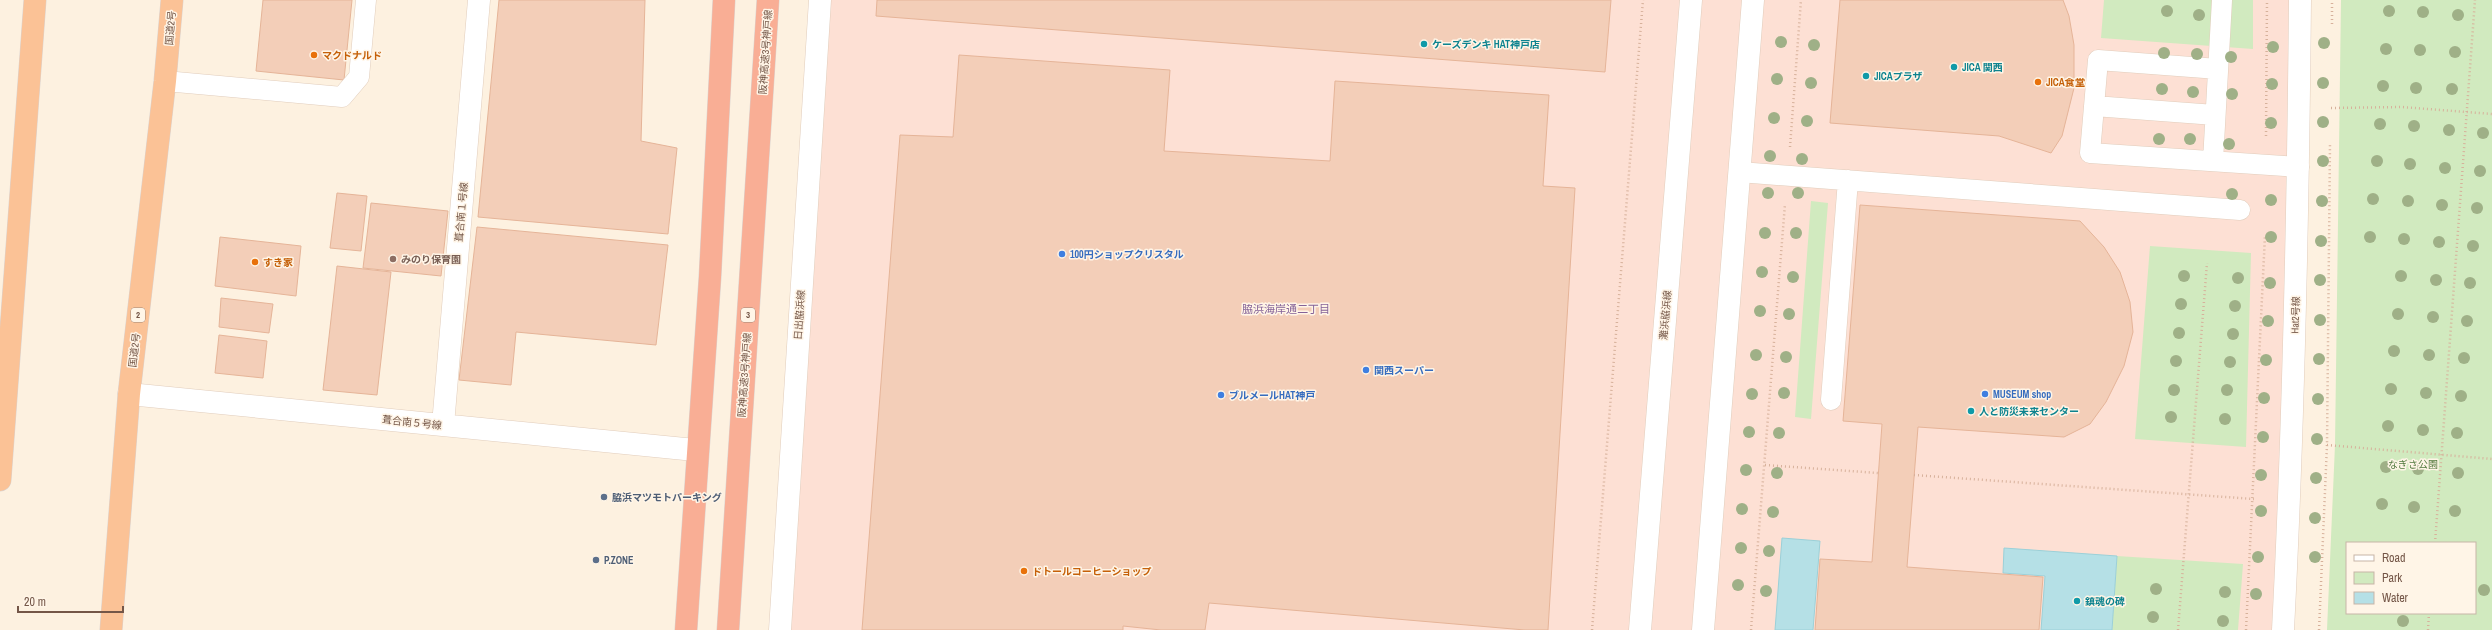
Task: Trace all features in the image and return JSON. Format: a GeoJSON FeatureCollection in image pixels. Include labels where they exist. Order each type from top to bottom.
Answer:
{"type":"FeatureCollection","features":[{"type":"Feature","properties":{"kind":"highway"},"geometry":{"type":"LineString","coordinates":[[0,480],[4,387],[36,0]]}},
{"type":"Feature","properties":{"kind":"highway","name":"国道2号"},"geometry":{"type":"LineString","coordinates":[[111,630],[128,394],[165,81],[172,0]]}},
{"type":"Feature","properties":{"kind":"highway"},"geometry":{"type":"LineString","coordinates":[[686,630],[710,277],[724,0]]}},
{"type":"Feature","properties":{"kind":"highway","name":"阪神高速3号神戸線"},"geometry":{"type":"LineString","coordinates":[[728,630],[768,0]]}},
{"type":"Feature","properties":{"kind":"street","name":"葺合南１号線"},"geometry":{"type":"LineString","coordinates":[[443,425],[479,0]]}},
{"type":"Feature","properties":{"kind":"street"},"geometry":{"type":"LineString","coordinates":[[682,630],[695,450],[721,0]]}},
{"type":"Feature","properties":{"kind":"street","name":"日出脇浜線"},"geometry":{"type":"LineString","coordinates":[[780,630],[820,0]]}},
{"type":"Feature","properties":{"kind":"street","name":"灘浜脇浜線"},"geometry":{"type":"LineString","coordinates":[[1640,630],[1691,0]]}},
{"type":"Feature","properties":{"kind":"street"},"geometry":{"type":"LineString","coordinates":[[1703,630],[1753,0]]}},
{"type":"Feature","properties":{"kind":"street","name":"Hat2号線"},"geometry":{"type":"LineString","coordinates":[[2283,630],[2290,502],[2299,167],[2300,0]]}},
{"type":"Feature","properties":{"kind":"street","name":"葺合南５号線"},"geometry":{"type":"LineString","coordinates":[[128,394],[695,450]]}},
{"type":"Feature","properties":{"kind":"lane"},"geometry":{"type":"LineString","coordinates":[[165,81],[342,97],[360,77],[366,0]]}},
{"type":"Feature","properties":{"kind":"lane"},"geometry":{"type":"LineString","coordinates":[[2213,161],[2222,0]]}},
{"type":"Feature","properties":{"kind":"lane"},"geometry":{"type":"LineString","coordinates":[[2218,69],[2098,60],[2090,152],[2299,167]]}},
{"type":"Feature","properties":{"kind":"lane"},"geometry":{"type":"LineString","coordinates":[[2094,106],[2215,115]]}},
{"type":"Feature","properties":{"kind":"lane"},"geometry":{"type":"LineString","coordinates":[[1739,172],[2240,210]]}},
{"type":"Feature","properties":{"kind":"lane"},"geometry":{"type":"LineString","coordinates":[[1831,400],[1848,180]]}},
{"type":"Feature","properties":{"kind":"path"},"geometry":{"type":"LineString","coordinates":[[1592,630],[1643,0]]}},
{"type":"Feature","properties":{"kind":"path"},"geometry":{"type":"LineString","coordinates":[[1751,630],[1801,0]]}},
{"type":"Feature","properties":{"kind":"path"},"geometry":{"type":"LineString","coordinates":[[2266,165],[2267,0]]}},
{"type":"Feature","properties":{"kind":"path"},"geometry":{"type":"LineString","coordinates":[[2332,0],[2332,31]]}},
{"type":"Feature","properties":{"kind":"path"},"geometry":{"type":"LineString","coordinates":[[2435,542],[2475,0]]}},
{"type":"Feature","properties":{"kind":"path"},"geometry":{"type":"LineString","coordinates":[[2330,115],[2331,100]]}},
{"type":"Feature","properties":{"kind":"path"},"geometry":{"type":"LineString","coordinates":[[2331,108],[2402,106],[2492,114]]}},
{"type":"Feature","properties":{"kind":"path"},"geometry":{"type":"LineString","coordinates":[[2319,630],[2327,444],[2330,139]]}},
{"type":"Feature","properties":{"kind":"path"},"geometry":{"type":"LineString","coordinates":[[2246,630],[2254,499],[2265,230]]}},
{"type":"Feature","properties":{"kind":"path"},"geometry":{"type":"LineString","coordinates":[[2178,630],[2187,495],[2207,263]]}},
{"type":"Feature","properties":{"kind":"path"},"geometry":{"type":"LineString","coordinates":[[2327,444],[2492,459]]}},
{"type":"Feature","properties":{"kind":"path"},"geometry":{"type":"LineString","coordinates":[[1765,465],[1878,473]]}},
{"type":"Feature","properties":{"kind":"path"},"geometry":{"type":"LineString","coordinates":[[1914,475],[2254,499]]}},
{"type":"Feature","properties":{"kind":"path"},"geometry":{"type":"LineString","coordinates":[[2428,630],[2429,614]]}},
{"type":"Feature","properties":{"kind":"shaded area"},"geometry":{"type":"Polygon","coordinates":[[[820,0],[2300,0],[2283,630],[780,630],[820,0]]]}},
{"type":"Feature","properties":{"kind":"green space"},"geometry":{"type":"Polygon","coordinates":[[[2104,0],[2253,0],[2253,49],[2101,38],[2104,0]]]}},
{"type":"Feature","properties":{"kind":"green space","name":"なぎさ公園"},"geometry":{"type":"Polygon","coordinates":[[[2341,0],[2492,0],[2492,630],[2327,630],[2335,445],[2341,0]]]}},
{"type":"Feature","properties":{"kind":"green space"},"geometry":{"type":"Polygon","coordinates":[[[1811,201],[1828,203],[1811,419],[1795,417],[1811,201]]]}},
{"type":"Feature","properties":{"kind":"green space"},"geometry":{"type":"Polygon","coordinates":[[[2150,246],[2251,253],[2246,447],[2135,439],[2150,246]]]}},
{"type":"Feature","properties":{"kind":"green space"},"geometry":{"type":"Polygon","coordinates":[[[2117,556],[2243,564],[2238,630],[2112,630],[2117,556]]]}},
{"type":"Feature","properties":{"kind":"water"},"geometry":{"type":"Polygon","coordinates":[[[1782,538],[1820,541],[1813,630],[1775,630],[1782,538]]]}},
{"type":"Feature","properties":{"kind":"water"},"geometry":{"type":"Polygon","coordinates":[[[2004,548],[2117,556],[2112,630],[2041,630],[2045,576],[2003,573],[2004,548]]]}},
{"type":"Feature","properties":{"kind":"building"},"geometry":{"type":"Polygon","coordinates":[[[263,0],[352,0],[344,80],[256,71],[263,0]]]}},
{"type":"Feature","properties":{"kind":"building"},"geometry":{"type":"Polygon","coordinates":[[[499,0],[645,0],[641,141],[677,148],[668,234],[478,217],[499,0]]]}},
{"type":"Feature","properties":{"kind":"building","name":"ケーズデンキ HAT神戸店"},"geometry":{"type":"Polygon","coordinates":[[[877,0],[1611,0],[1605,72],[876,16],[877,0]]]}},
{"type":"Feature","properties":{"kind":"building","name":"JICA 関西"},"geometry":{"type":"Polygon","coordinates":[[[1840,0],[2063,0],[2069,16],[2074,45],[2074,88],[2062,136],[2051,153],[1999,136],[1830,123],[1840,0]]]}},
{"type":"Feature","properties":{"kind":"building","name":"ブルメールHAT神戸"},"geometry":{"type":"Polygon","coordinates":[[[959,55],[1170,70],[1164,151],[1330,161],[1335,81],[1549,95],[1543,186],[1575,188],[1548,630],[1525,630],[1209,603],[1205,630],[1161,630],[1123,626],[1123,630],[862,630],[900,135],[953,137],[959,55]]]}},
{"type":"Feature","properties":{"kind":"building"},"geometry":{"type":"Polygon","coordinates":[[[337,193],[367,196],[361,251],[330,248],[337,193]]]}},
{"type":"Feature","properties":{"kind":"building"},"geometry":{"type":"Polygon","coordinates":[[[371,203],[448,211],[441,276],[363,268],[371,203]]]}},
{"type":"Feature","properties":{"kind":"building","name":"人と防災未来センター"},"geometry":{"type":"Polygon","coordinates":[[[1860,205],[2080,221],[2104,247],[2120,272],[2130,302],[2133,332],[2124,366],[2106,402],[2090,424],[2064,437],[1918,427],[1907,567],[2043,577],[2039,630],[1815,630],[1820,559],[1872,562],[1882,424],[1843,421],[1860,205]]]}},
{"type":"Feature","properties":{"kind":"building"},"geometry":{"type":"Polygon","coordinates":[[[477,227],[668,245],[656,345],[516,332],[511,385],[459,380],[477,227]]]}},
{"type":"Feature","properties":{"kind":"building"},"geometry":{"type":"Polygon","coordinates":[[[220,237],[301,246],[296,296],[215,286],[220,237]]]}},
{"type":"Feature","properties":{"kind":"building"},"geometry":{"type":"Polygon","coordinates":[[[337,266],[391,272],[377,395],[323,390],[337,266]]]}},
{"type":"Feature","properties":{"kind":"building"},"geometry":{"type":"Polygon","coordinates":[[[221,298],[273,304],[269,333],[219,327],[221,298]]]}},
{"type":"Feature","properties":{"kind":"building"},"geometry":{"type":"Polygon","coordinates":[[[219,335],[267,341],[263,378],[215,373],[219,335]]]}},
{"type":"Feature","properties":{"kind":"place","name":"ケーズデンキ HAT神戸店"},"geometry":{"type":"Point","coordinates":[1424,44]}},
{"type":"Feature","properties":{"kind":"place","name":"マクドナルド"},"geometry":{"type":"Point","coordinates":[314,55]}},
{"type":"Feature","properties":{"kind":"place","name":"JICA 関西"},"geometry":{"type":"Point","coordinates":[1954,67]}},
{"type":"Feature","properties":{"kind":"place","name":"JICAプラザ"},"geometry":{"type":"Point","coordinates":[1866,76]}},
{"type":"Feature","properties":{"kind":"place","name":"JICA食堂"},"geometry":{"type":"Point","coordinates":[2038,82]}},
{"type":"Feature","properties":{"kind":"place","name":"100円ショップクリスタル"},"geometry":{"type":"Point","coordinates":[1062,254]}},
{"type":"Feature","properties":{"kind":"place","name":"みのり保育園"},"geometry":{"type":"Point","coordinates":[393,259]}},
{"type":"Feature","properties":{"kind":"place","name":"すき家"},"geometry":{"type":"Point","coordinates":[255,262]}},
{"type":"Feature","properties":{"kind":"place","name":"関西スーパー"},"geometry":{"type":"Point","coordinates":[1366,370]}},
{"type":"Feature","properties":{"kind":"place","name":"MUSEUM shop"},"geometry":{"type":"Point","coordinates":[1985,394]}},
{"type":"Feature","properties":{"kind":"place","name":"ブルメールHAT神戸"},"geometry":{"type":"Point","coordinates":[1221,395]}},
{"type":"Feature","properties":{"kind":"place","name":"人と防災未来センター"},"geometry":{"type":"Point","coordinates":[1971,411]}},
{"type":"Feature","properties":{"kind":"place","name":"脇浜マツモトパーキング"},"geometry":{"type":"Point","coordinates":[604,497]}},
{"type":"Feature","properties":{"kind":"place","name":"P.ZONE"},"geometry":{"type":"Point","coordinates":[596,560]}},
{"type":"Feature","properties":{"kind":"place","name":"ドトールコーヒーショップ"},"geometry":{"type":"Point","coordinates":[1024,571]}},
{"type":"Feature","properties":{"kind":"place","name":"鎮魂の碑"},"geometry":{"type":"Point","coordinates":[2077,601]}},
{"type":"Feature","properties":{"kind":"district","name":"脇浜海岸通二丁目"},"geometry":{"type":"Point","coordinates":[1286,309]}}]}
